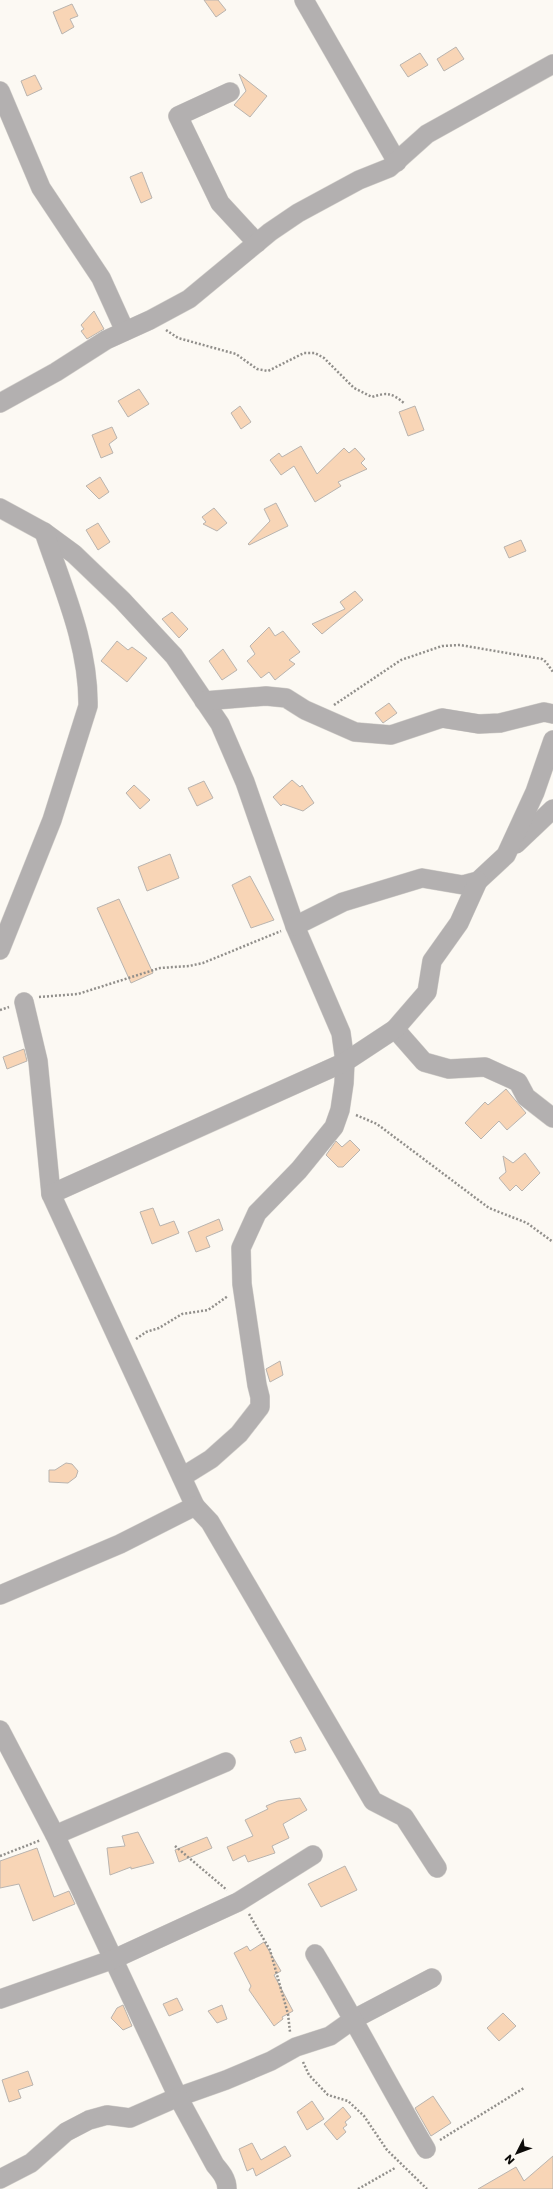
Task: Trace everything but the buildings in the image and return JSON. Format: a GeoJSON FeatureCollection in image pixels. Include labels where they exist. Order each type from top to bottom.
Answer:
{"type":"FeatureCollection","features":[{"type":"Feature","properties":{"kind":"street"},"geometry":{"type":"LineString","coordinates":[[304,0],[397,162]]}},
{"type":"Feature","properties":{"kind":"street"},"geometry":{"type":"LineString","coordinates":[[0,403],[125,331],[150,320],[189,299],[257,243],[298,213],[358,180],[389,168],[427,134],[553,64]]}},
{"type":"Feature","properties":{"kind":"street"},"geometry":{"type":"LineString","coordinates":[[0,91],[41,188],[101,278],[125,331]]}},
{"type":"Feature","properties":{"kind":"street"},"geometry":{"type":"LineString","coordinates":[[230,92],[178,116],[220,203],[257,243]]}},
{"type":"Feature","properties":{"kind":"street"},"geometry":{"type":"LineString","coordinates":[[0,508],[44,532],[74,554],[122,600],[174,656],[220,724],[245,782],[295,926],[341,1033],[345,1062],[340,1110],[334,1127],[299,1170],[257,1213],[241,1248],[242,1284],[260,1397],[260,1407],[239,1434],[211,1459],[182,1477]]}},
{"type":"Feature","properties":{"kind":"street"},"geometry":{"type":"LineString","coordinates":[[0,950],[52,820],[88,706],[88,687],[78,632],[44,532]]}},
{"type":"Feature","properties":{"kind":"street"},"geometry":{"type":"LineString","coordinates":[[204,701],[266,696],[286,698],[305,710],[355,732],[391,735],[442,718],[479,724],[500,723],[544,712],[553,714]]}},
{"type":"Feature","properties":{"kind":"street"},"geometry":{"type":"LineString","coordinates":[[506,856],[535,792],[553,740]]}},
{"type":"Feature","properties":{"kind":"street"},"geometry":{"type":"LineString","coordinates":[[51,1194],[345,1062],[394,1029],[427,992],[432,961],[459,923],[478,881],[506,856],[532,827],[553,810]]}},
{"type":"Feature","properties":{"kind":"street"},"geometry":{"type":"LineString","coordinates":[[295,926],[343,902],[422,878],[463,885],[478,881]]}},
{"type":"Feature","properties":{"kind":"street"},"geometry":{"type":"LineString","coordinates":[[24,1002],[38,1061],[51,1194],[195,1506],[210,1522],[373,1801],[404,1817],[437,1868]]}},
{"type":"Feature","properties":{"kind":"street"},"geometry":{"type":"LineString","coordinates":[[394,1029],[424,1062],[449,1069],[485,1067],[518,1082],[526,1097],[553,1118]]}},
{"type":"Feature","properties":{"kind":"street"},"geometry":{"type":"LineString","coordinates":[[0,1595],[120,1544],[195,1506]]}},
{"type":"Feature","properties":{"kind":"street"},"geometry":{"type":"LineString","coordinates":[[0,1730],[55,1835],[178,2097],[215,2165],[222,2173],[227,2189]]}},
{"type":"Feature","properties":{"kind":"street"},"geometry":{"type":"LineString","coordinates":[[55,1835],[226,1762]]}},
{"type":"Feature","properties":{"kind":"street"},"geometry":{"type":"LineString","coordinates":[[0,1999],[114,1959],[238,1902],[313,1855]]}},
{"type":"Feature","properties":{"kind":"street"},"geometry":{"type":"LineString","coordinates":[[315,1954],[354,2019],[396,2098],[426,2149]]}},
{"type":"Feature","properties":{"kind":"street"},"geometry":{"type":"LineString","coordinates":[[0,2179],[31,2163],[66,2132],[89,2120],[107,2115],[130,2118],[178,2097],[226,2080],[271,2061],[296,2047],[330,2036],[354,2019],[432,1978]]}},
{"type":"Feature","properties":{"kind":"path"},"geometry":{"type":"LineString","coordinates":[[150,320],[178,338],[236,354],[256,368],[268,371],[304,353],[315,353],[324,358],[354,388],[372,397],[386,393],[393,394],[404,403]]}},
{"type":"Feature","properties":{"kind":"path"},"geometry":{"type":"LineString","coordinates":[[319,715],[401,660],[442,646],[460,645],[542,659],[553,672]]}},
{"type":"Feature","properties":{"kind":"path"},"geometry":{"type":"LineString","coordinates":[[0,1010],[41,996],[78,994],[160,968],[189,966],[203,963],[295,926]]}},
{"type":"Feature","properties":{"kind":"path"},"geometry":{"type":"LineString","coordinates":[[340,1110],[377,1124],[489,1208],[527,1223],[553,1242]]}},
{"type":"Feature","properties":{"kind":"path"},"geometry":{"type":"LineString","coordinates":[[134,1340],[146,1332],[159,1328],[182,1314],[208,1310],[242,1284]]}},
{"type":"Feature","properties":{"kind":"path"},"geometry":{"type":"LineString","coordinates":[[0,1856],[55,1835]]}},
{"type":"Feature","properties":{"kind":"path"},"geometry":{"type":"LineString","coordinates":[[175,1846],[226,1889],[253,1918],[264,1942],[270,1950],[288,2014],[288,2029],[309,2075],[328,2095],[348,2101],[364,2116],[387,2150],[427,2189]]}},
{"type":"Feature","properties":{"kind":"path"},"geometry":{"type":"LineString","coordinates":[[426,2149],[524,2088]]}},
{"type":"Feature","properties":{"kind":"path"},"geometry":{"type":"LineString","coordinates":[[358,2189],[395,2168]]}}]}
